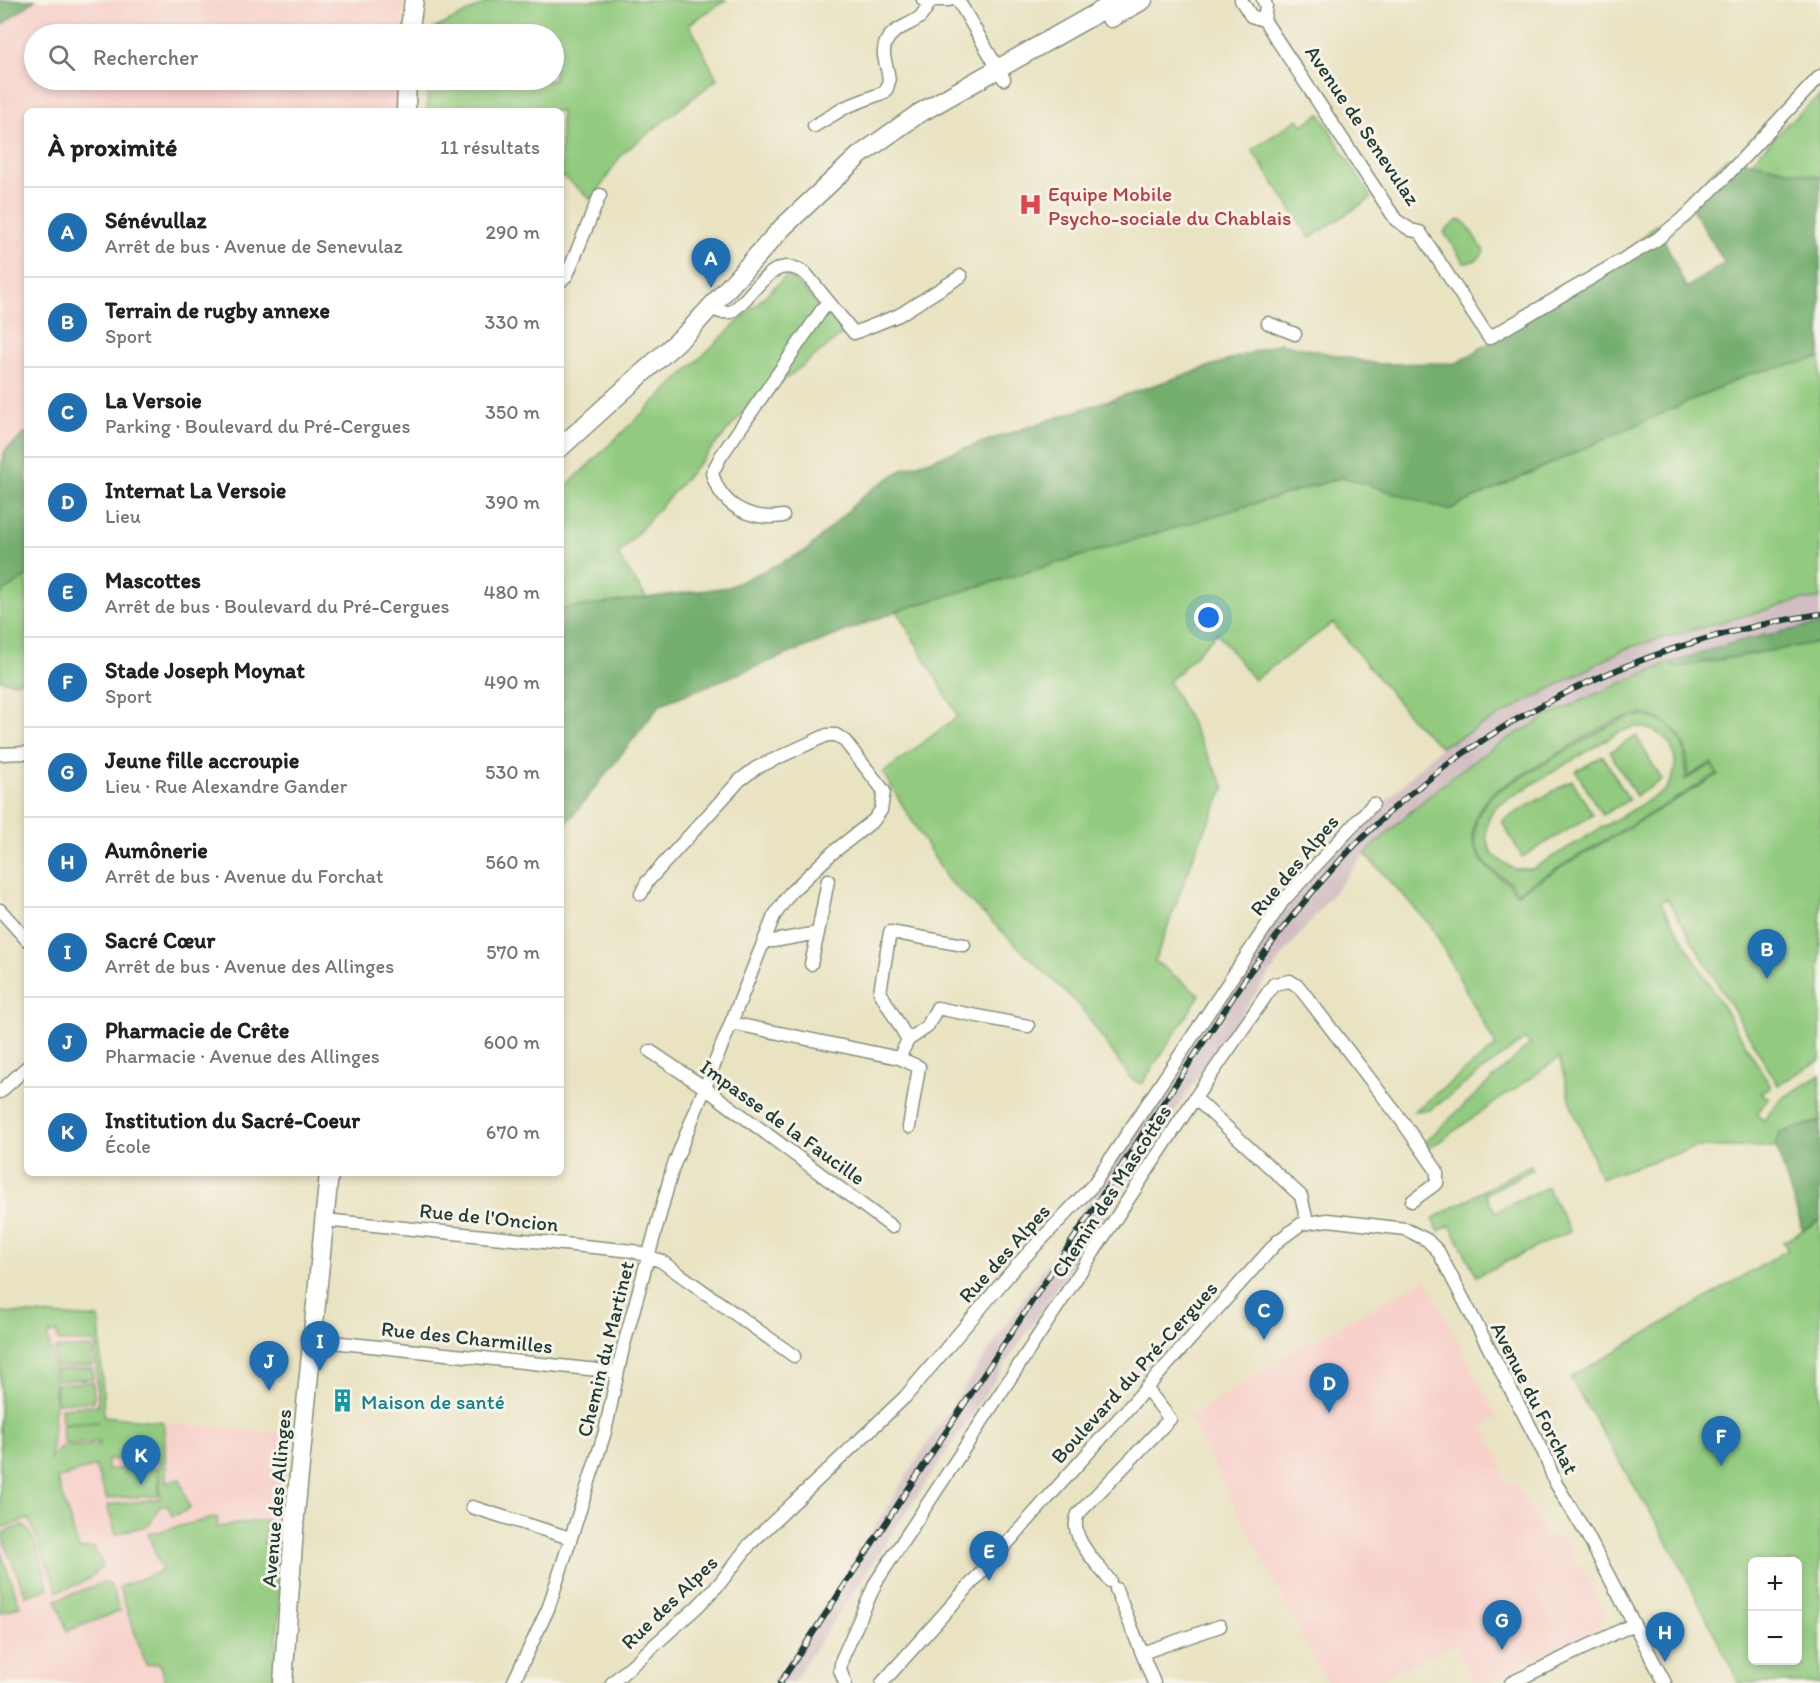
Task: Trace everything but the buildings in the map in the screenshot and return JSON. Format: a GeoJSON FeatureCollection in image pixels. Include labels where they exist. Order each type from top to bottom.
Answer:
{"type":"FeatureCollection","features":[{"type":"Feature","properties":{"kind":"main road"},"geometry":{"type":"LineString","coordinates":[[410,24],[414,0]]}},
{"type":"Feature","properties":{"kind":"main road"},"geometry":{"type":"LineString","coordinates":[[421,24],[422,0]]}},
{"type":"Feature","properties":{"kind":"main road"},"geometry":{"type":"LineString","coordinates":[[564,444],[670,349],[783,227],[815,198],[874,155],[1120,0]]}},
{"type":"Feature","properties":{"kind":"main road"},"geometry":{"type":"LineString","coordinates":[[1001,74],[1143,0]]}},
{"type":"Feature","properties":{"kind":"main road"},"geometry":{"type":"LineString","coordinates":[[406,108],[407,90]]}},
{"type":"Feature","properties":{"kind":"main road"},"geometry":{"type":"LineString","coordinates":[[418,108],[419,90]]}},
{"type":"Feature","properties":{"kind":"main road","name":"Avenue des Allinges"},"geometry":{"type":"LineString","coordinates":[[283,1683],[296,1515],[329,1176]]}},
{"type":"Feature","properties":{"kind":"street"},"geometry":{"type":"LineString","coordinates":[[814,126],[846,107],[885,92],[890,81],[884,57],[885,44],[896,31],[920,16],[926,1],[949,0]]}},
{"type":"Feature","properties":{"kind":"street"},"geometry":{"type":"LineString","coordinates":[[958,0],[1001,74]]}},
{"type":"Feature","properties":{"kind":"street","name":"Avenue de Senevulaz"},"geometry":{"type":"LineString","coordinates":[[1241,0],[1251,16],[1264,20],[1396,219],[1411,230],[1420,232],[1489,338],[1664,234],[1722,180],[1820,76]]}},
{"type":"Feature","properties":{"kind":"street"},"geometry":{"type":"LineString","coordinates":[[1263,0],[1266,5],[1264,20]]}},
{"type":"Feature","properties":{"kind":"street"},"geometry":{"type":"LineString","coordinates":[[564,278],[600,195]]}},
{"type":"Feature","properties":{"kind":"street"},"geometry":{"type":"LineString","coordinates":[[710,308],[724,313],[734,310],[768,274],[785,268],[802,271],[854,333],[899,315],[961,276]]}},
{"type":"Feature","properties":{"kind":"street"},"geometry":{"type":"LineString","coordinates":[[783,516],[748,514],[730,506],[716,489],[712,474],[721,456],[828,301]]}},
{"type":"Feature","properties":{"kind":"street"},"geometry":{"type":"LineString","coordinates":[[1268,323],[1296,334]]}},
{"type":"Feature","properties":{"kind":"street","name":"Chemin du Martinet"},"geometry":{"type":"LineString","coordinates":[[513,1683],[542,1627],[605,1432],[617,1372],[674,1167],[764,940],[780,903],[881,810],[884,791],[850,747],[836,735],[827,735],[756,768],[740,780],[647,882],[641,894]]}},
{"type":"Feature","properties":{"kind":"street"},"geometry":{"type":"LineString","coordinates":[[0,754],[24,753]]}},
{"type":"Feature","properties":{"kind":"street","name":"Rue des Alpes"},"geometry":{"type":"LineString","coordinates":[[612,1683],[697,1607],[720,1583],[750,1544],[905,1397],[1018,1264],[1093,1185],[1283,902],[1373,804]]}},
{"type":"Feature","properties":{"kind":"street"},"geometry":{"type":"LineString","coordinates":[[811,964],[828,880]]}},
{"type":"Feature","properties":{"kind":"street"},"geometry":{"type":"LineString","coordinates":[[0,910],[24,937]]}},
{"type":"Feature","properties":{"kind":"street"},"geometry":{"type":"LineString","coordinates":[[908,1040],[880,992],[890,932],[964,945]]}},
{"type":"Feature","properties":{"kind":"street"},"geometry":{"type":"LineString","coordinates":[[764,940],[773,941],[818,933]]}},
{"type":"Feature","properties":{"kind":"street","name":"Chemin des Mascottes"},"geometry":{"type":"LineString","coordinates":[[845,1683],[840,1670],[842,1659],[876,1582],[1195,1098],[1271,988],[1279,981],[1290,981],[1299,987],[1370,1078],[1438,1173],[1435,1185],[1412,1201]]}},
{"type":"Feature","properties":{"kind":"street"},"geometry":{"type":"LineString","coordinates":[[899,1058],[908,1040],[927,1027],[936,1008],[1028,1026]]}},
{"type":"Feature","properties":{"kind":"street"},"geometry":{"type":"LineString","coordinates":[[731,1023],[899,1058],[919,1067],[909,1127]]}},
{"type":"Feature","properties":{"kind":"street","name":"Impasse de la Faucille"},"geometry":{"type":"LineString","coordinates":[[650,1050],[892,1227]]}},
{"type":"Feature","properties":{"kind":"street"},"geometry":{"type":"LineString","coordinates":[[0,1092],[24,1070]]}},
{"type":"Feature","properties":{"kind":"street"},"geometry":{"type":"LineString","coordinates":[[1195,1098],[1300,1196],[1307,1222]]}},
{"type":"Feature","properties":{"kind":"street","name":"Rue de l'Oncion"},"geometry":{"type":"LineString","coordinates":[[324,1220],[633,1251],[649,1255]]}},
{"type":"Feature","properties":{"kind":"street","name":"Avenue du Forchat"},"geometry":{"type":"LineString","coordinates":[[1307,1222],[1328,1220],[1406,1229],[1420,1235],[1432,1245],[1544,1453],[1570,1511],[1586,1533],[1665,1683]]}},
{"type":"Feature","properties":{"kind":"street","name":"Boulevard du Pré-Cergues"},"geometry":{"type":"LineString","coordinates":[[882,1683],[1282,1236],[1307,1222]]}},
{"type":"Feature","properties":{"kind":"street"},"geometry":{"type":"LineString","coordinates":[[649,1255],[661,1261],[794,1356]]}},
{"type":"Feature","properties":{"kind":"street","name":"Rue des Charmilles"},"geometry":{"type":"LineString","coordinates":[[314,1340],[617,1372]]}},
{"type":"Feature","properties":{"kind":"street"},"geometry":{"type":"LineString","coordinates":[[1146,1388],[1170,1419],[1078,1514],[1074,1522],[1076,1533],[1113,1585],[1154,1683]]}},
{"type":"Feature","properties":{"kind":"street"},"geometry":{"type":"LineString","coordinates":[[472,1507],[570,1538]]}},
{"type":"Feature","properties":{"kind":"street"},"geometry":{"type":"LineString","coordinates":[[1510,1683],[1634,1624]]}},
{"type":"Feature","properties":{"kind":"street"},"geometry":{"type":"LineString","coordinates":[[1142,1653],[1220,1626]]}},
{"type":"Feature","properties":{"kind":"shaded area"},"geometry":{"type":"Polygon","coordinates":[[[35,0],[405,0],[402,24],[24,24],[24,90],[399,90],[398,108],[24,108],[24,435],[5,451],[0,474],[0,26],[35,0]]]}},
{"type":"Feature","properties":{"kind":"shaded area"},"geometry":{"type":"Polygon","coordinates":[[[1820,599],[1820,624],[1742,640],[1672,662],[1604,689],[1532,726],[1473,762],[1416,806],[1365,854],[1280,959],[1203,1069],[792,1683],[772,1683],[788,1663],[941,1422],[1268,932],[1333,853],[1441,747],[1627,648],[1801,600],[1820,599]]]}},
{"type":"Feature","properties":{"kind":"shaded area"},"geometry":{"type":"Polygon","coordinates":[[[1426,1279],[1497,1418],[1482,1426],[1504,1467],[1500,1470],[1509,1485],[1515,1482],[1545,1536],[1562,1537],[1571,1545],[1573,1563],[1581,1566],[1604,1609],[1600,1627],[1488,1683],[1474,1683],[1455,1645],[1370,1683],[1327,1683],[1189,1418],[1288,1354],[1426,1279]]]}},
{"type":"Feature","properties":{"kind":"shaded area"},"geometry":{"type":"Polygon","coordinates":[[[0,1312],[99,1318],[105,1417],[287,1434],[277,1536],[286,1537],[273,1683],[0,1683],[0,1312]]]}},
{"type":"Feature","properties":{"kind":"green space"},"geometry":{"type":"Polygon","coordinates":[[[0,0],[35,0],[0,26],[0,0]]]}},
{"type":"Feature","properties":{"kind":"green space"},"geometry":{"type":"Polygon","coordinates":[[[492,0],[726,0],[689,24],[717,79],[622,154],[592,200],[564,177],[564,108],[427,108],[428,90],[564,90],[564,24],[444,24],[492,0]]]}},
{"type":"Feature","properties":{"kind":"green space"},"geometry":{"type":"Polygon","coordinates":[[[1820,96],[1820,177],[1751,162],[1788,123],[1820,96]]]}},
{"type":"Feature","properties":{"kind":"green space"},"geometry":{"type":"Polygon","coordinates":[[[1320,114],[1371,198],[1310,238],[1252,150],[1298,119],[1302,125],[1320,114]]]}},
{"type":"Feature","properties":{"kind":"green space"},"geometry":{"type":"Polygon","coordinates":[[[1728,157],[1820,177],[1820,358],[1749,374],[1448,510],[1343,477],[897,611],[661,704],[567,823],[564,820],[564,609],[729,587],[806,551],[865,494],[903,469],[1280,343],[1377,364],[1457,363],[1603,273],[1657,224],[1686,288],[1725,263],[1686,198],[1728,157]]]}},
{"type":"Feature","properties":{"kind":"green space"},"geometry":{"type":"Polygon","coordinates":[[[1458,220],[1464,221],[1484,251],[1473,261],[1464,263],[1444,232],[1458,220]]]}},
{"type":"Feature","properties":{"kind":"green space"},"geometry":{"type":"Polygon","coordinates":[[[788,274],[845,332],[745,411],[618,555],[647,599],[564,609],[564,488],[788,274]]]}},
{"type":"Feature","properties":{"kind":"green space"},"geometry":{"type":"Polygon","coordinates":[[[1820,358],[1820,599],[1801,600],[1627,648],[1441,747],[1415,723],[1333,623],[1254,680],[1217,633],[1169,682],[1225,788],[1197,847],[1155,961],[1200,995],[1142,1084],[1131,1079],[1081,1007],[947,879],[883,773],[958,716],[897,611],[1344,477],[1448,510],[1749,374],[1820,358]]]}},
{"type":"Feature","properties":{"kind":"green space"},"geometry":{"type":"Polygon","coordinates":[[[24,435],[24,679],[15,683],[0,680],[0,474],[5,451],[24,435]]]}},
{"type":"Feature","properties":{"kind":"green space"},"geometry":{"type":"Polygon","coordinates":[[[24,435],[24,578],[0,594],[0,474],[5,451],[24,435]]]}},
{"type":"Feature","properties":{"kind":"green space"},"geometry":{"type":"Polygon","coordinates":[[[1820,624],[1820,642],[1674,668],[1672,662],[1742,640],[1820,624]]]}},
{"type":"Feature","properties":{"kind":"green space"},"geometry":{"type":"Polygon","coordinates":[[[1820,642],[1820,1060],[1778,1085],[1667,898],[1660,902],[1771,1087],[1760,1093],[1769,1098],[1756,1115],[1764,1120],[1781,1099],[1820,1075],[1820,1121],[1780,1133],[1776,1147],[1697,1147],[1601,1178],[1573,1110],[1559,1058],[1427,1150],[1426,1141],[1530,1044],[1525,1039],[1430,1110],[1414,1111],[1496,1046],[1431,926],[1365,854],[1444,783],[1519,732],[1594,695],[1672,662],[1674,668],[1820,642]],[[1643,714],[1615,720],[1495,791],[1481,807],[1474,827],[1475,847],[1486,866],[1509,884],[1516,894],[1718,775],[1711,763],[1687,777],[1687,754],[1684,745],[1672,728],[1654,717],[1643,714]]]}},
{"type":"Feature","properties":{"kind":"green space"},"geometry":{"type":"Polygon","coordinates":[[[1634,716],[1660,720],[1669,726],[1682,743],[1685,754],[1685,780],[1711,765],[1717,774],[1517,892],[1509,882],[1486,864],[1476,846],[1475,826],[1482,808],[1496,792],[1616,722],[1634,716]],[[1635,727],[1619,732],[1495,807],[1486,831],[1493,855],[1514,869],[1532,869],[1664,791],[1675,770],[1675,759],[1666,740],[1658,733],[1635,727]]]}},
{"type":"Feature","properties":{"kind":"green space"},"geometry":{"type":"Polygon","coordinates":[[[1636,736],[1662,780],[1636,796],[1610,752],[1636,736]]]}},
{"type":"Feature","properties":{"kind":"green space"},"geometry":{"type":"Polygon","coordinates":[[[1603,756],[1629,800],[1602,815],[1576,771],[1603,756]]]}},
{"type":"Feature","properties":{"kind":"green space"},"geometry":{"type":"Polygon","coordinates":[[[1572,780],[1593,815],[1522,857],[1502,821],[1572,780]]]}},
{"type":"Feature","properties":{"kind":"green space"},"geometry":{"type":"Polygon","coordinates":[[[1820,1121],[1820,1220],[1803,1230],[1776,1147],[1780,1133],[1820,1121]]]}},
{"type":"Feature","properties":{"kind":"green space"},"geometry":{"type":"Polygon","coordinates":[[[1530,1165],[1533,1169],[1486,1194],[1495,1212],[1547,1187],[1570,1231],[1477,1276],[1450,1225],[1439,1231],[1432,1219],[1530,1165]]]}},
{"type":"Feature","properties":{"kind":"green space"},"geometry":{"type":"Polygon","coordinates":[[[1820,1220],[1820,1683],[1739,1683],[1674,1553],[1570,1378],[1788,1250],[1783,1242],[1820,1220]]]}},
{"type":"Feature","properties":{"kind":"green space"},"geometry":{"type":"Polygon","coordinates":[[[0,1312],[99,1318],[104,1416],[164,1422],[166,1482],[180,1479],[190,1509],[172,1516],[168,1506],[160,1506],[149,1525],[116,1534],[107,1505],[161,1499],[158,1458],[107,1460],[107,1469],[158,1468],[159,1496],[108,1498],[107,1500],[95,1466],[57,1479],[79,1549],[94,1548],[103,1565],[83,1582],[58,1591],[29,1519],[0,1528],[0,1312]],[[50,1333],[47,1338],[55,1382],[50,1459],[61,1447],[99,1445],[100,1442],[63,1444],[62,1425],[99,1422],[62,1423],[61,1408],[98,1405],[95,1342],[59,1342],[57,1333],[50,1333]]]}},
{"type":"Feature","properties":{"kind":"green space"},"geometry":{"type":"Polygon","coordinates":[[[92,1347],[93,1365],[56,1367],[55,1349],[92,1347]]]}},
{"type":"Feature","properties":{"kind":"green space"},"geometry":{"type":"Polygon","coordinates":[[[92,1368],[93,1379],[57,1380],[56,1370],[92,1368]]]}},
{"type":"Feature","properties":{"kind":"green space"},"geometry":{"type":"Polygon","coordinates":[[[93,1382],[94,1401],[57,1403],[56,1384],[93,1382]]]}},
{"type":"Feature","properties":{"kind":"green space"},"geometry":{"type":"Polygon","coordinates":[[[217,1517],[218,1527],[267,1520],[263,1543],[276,1536],[286,1537],[273,1683],[166,1683],[159,1663],[146,1665],[119,1587],[162,1571],[148,1534],[217,1517]]]}},
{"type":"Feature","properties":{"kind":"green space"},"geometry":{"type":"Polygon","coordinates":[[[22,1525],[27,1529],[35,1545],[48,1589],[26,1596],[3,1539],[4,1532],[22,1525]]]}},
{"type":"Feature","properties":{"kind":"green space"},"geometry":{"type":"Polygon","coordinates":[[[0,1550],[20,1606],[0,1613],[0,1550]]]}},
{"type":"Feature","properties":{"kind":"green space"},"geometry":{"type":"Polygon","coordinates":[[[102,1583],[110,1584],[120,1611],[67,1631],[56,1600],[102,1583]]]}},
{"type":"Feature","properties":{"kind":"railway"},"geometry":{"type":"LineString","coordinates":[[780,1683],[1249,973],[1303,903],[1347,853],[1411,793],[1463,754],[1517,719],[1574,689],[1633,664],[1693,643],[1756,626],[1820,614]]}},
{"type":"Feature","properties":{"kind":"place","name":"Equipe Mobile Psycho-sociale du Chablais"},"geometry":{"type":"Point","coordinates":[1030,205]}},
{"type":"Feature","properties":{"kind":"place","name":"Sénévullaz"},"geometry":{"type":"Point","coordinates":[711,288]}},
{"type":"Feature","properties":{"kind":"place","name":"Terrain de rugby annexe"},"geometry":{"type":"Point","coordinates":[1767,979]}},
{"type":"Feature","properties":{"kind":"place","name":"La Versoie"},"geometry":{"type":"Point","coordinates":[1264,1340]}},
{"type":"Feature","properties":{"kind":"place","name":"Sacré Cœur"},"geometry":{"type":"Point","coordinates":[320,1371]}},
{"type":"Feature","properties":{"kind":"place","name":"Pharmacie de Crête"},"geometry":{"type":"Point","coordinates":[269,1391]}},
{"type":"Feature","properties":{"kind":"place","name":"Maison de santé"},"geometry":{"type":"Point","coordinates":[343,1401]}},
{"type":"Feature","properties":{"kind":"place","name":"Internat La Versoie"},"geometry":{"type":"Point","coordinates":[1329,1413]}},
{"type":"Feature","properties":{"kind":"place","name":"Stade Joseph Moynat"},"geometry":{"type":"Point","coordinates":[1721,1466]}},
{"type":"Feature","properties":{"kind":"place","name":"Institution du Sacré-Coeur"},"geometry":{"type":"Point","coordinates":[141,1485]}},
{"type":"Feature","properties":{"kind":"place","name":"Mascottes"},"geometry":{"type":"Point","coordinates":[989,1581]}},
{"type":"Feature","properties":{"kind":"place","name":"Jeune fille accroupie"},"geometry":{"type":"Point","coordinates":[1502,1650]}},
{"type":"Feature","properties":{"kind":"place","name":"Aumônerie"},"geometry":{"type":"Point","coordinates":[1665,1662]}}]}
